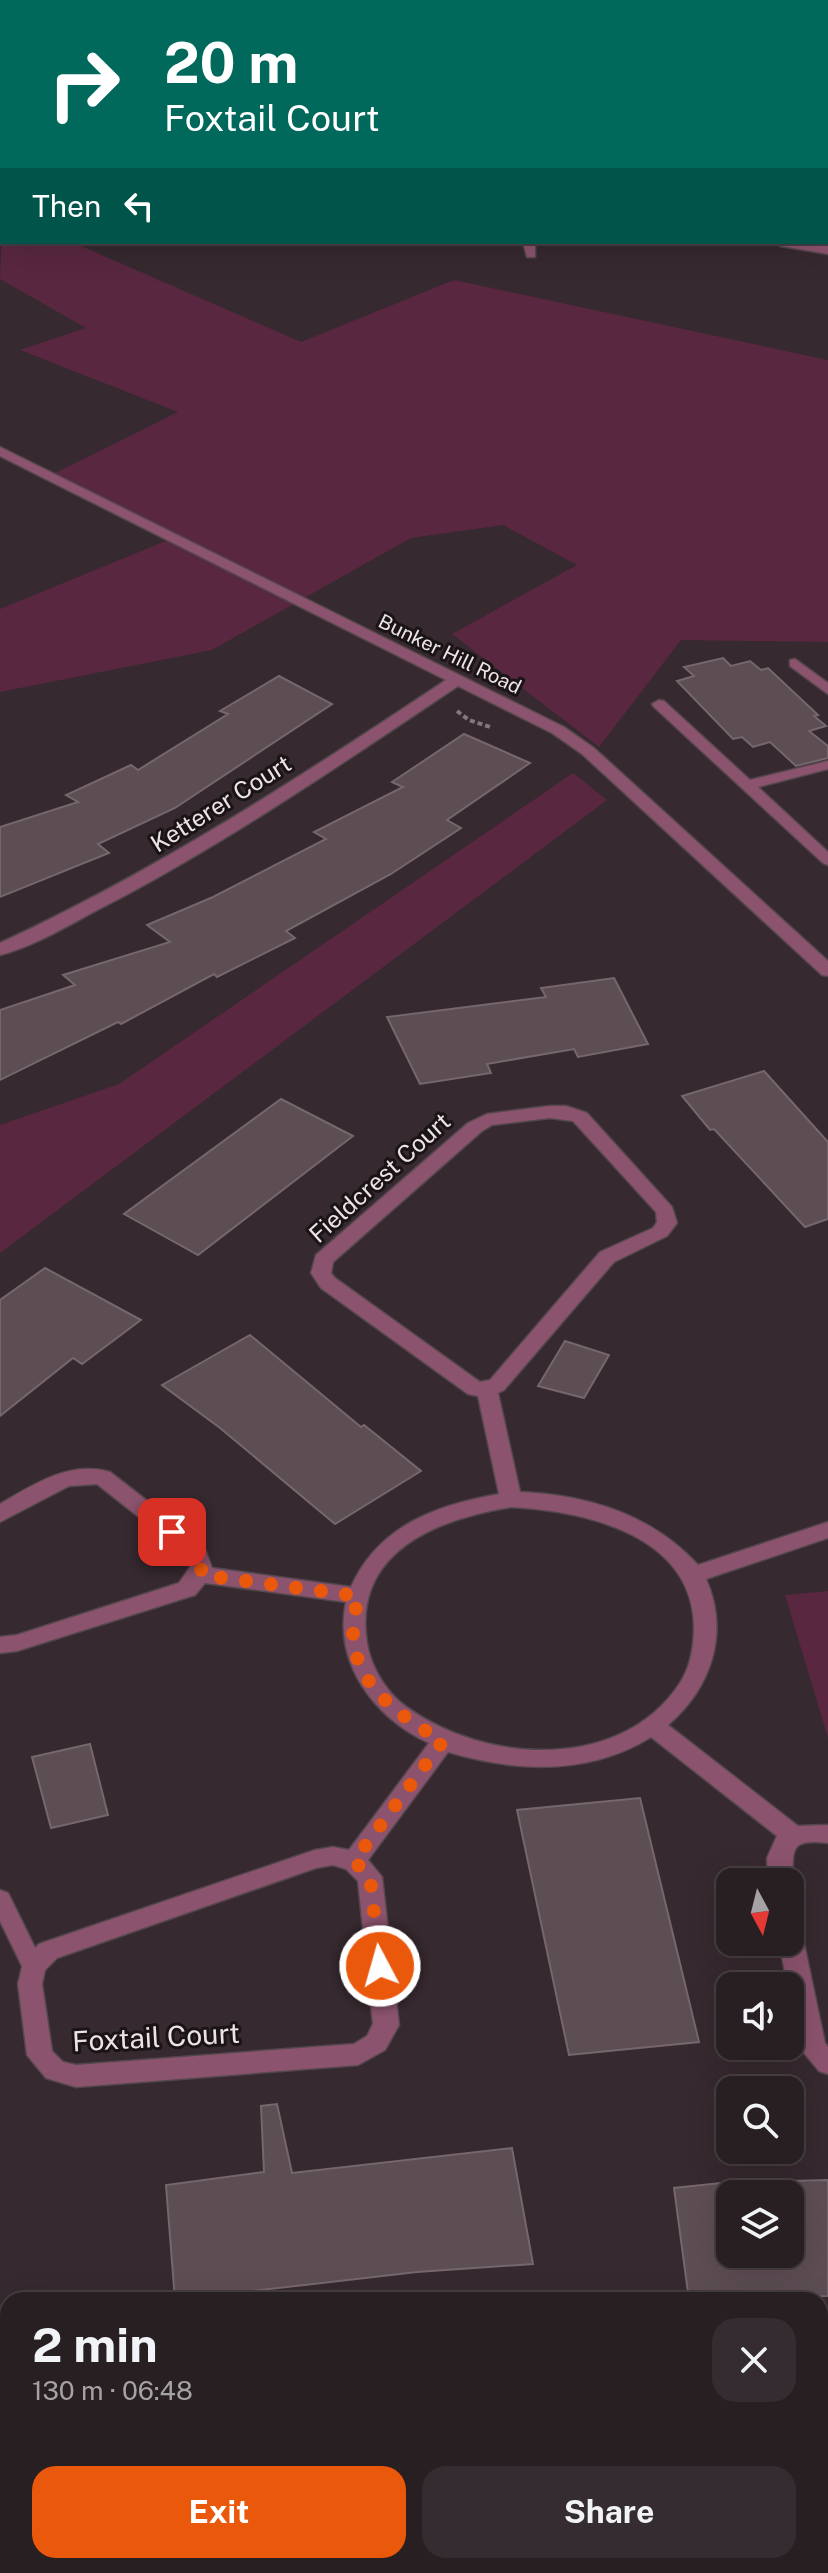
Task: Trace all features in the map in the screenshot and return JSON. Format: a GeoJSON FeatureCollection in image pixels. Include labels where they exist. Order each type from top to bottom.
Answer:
{"type":"FeatureCollection","features":[{"type":"Feature","properties":{"kind":"street"},"geometry":{"type":"LineString","coordinates":[[793,244],[828,250]]}},
{"type":"Feature","properties":{"kind":"street","name":"Bunker Hill Road"},"geometry":{"type":"LineString","coordinates":[[0,451],[558,730],[588,751],[828,971]]}},
{"type":"Feature","properties":{"kind":"street","name":"Ketterer Court"},"geometry":{"type":"LineString","coordinates":[[0,950],[156,874],[237,825],[457,680]]}},
{"type":"Feature","properties":{"kind":"street","name":"Fieldcrest Court"},"geometry":{"type":"LineString","coordinates":[[566,1112],[580,1117],[665,1211],[667,1223],[660,1232],[607,1257],[497,1385],[487,1390],[475,1389],[328,1283],[321,1273],[323,1260],[475,1127],[487,1120],[566,1112]]}},
{"type":"Feature","properties":{"kind":"street"},"geometry":{"type":"LineString","coordinates":[[487,1390],[511,1499]]}},
{"type":"Feature","properties":{"kind":"street"},"geometry":{"type":"LineString","coordinates":[[0,1514],[67,1476],[85,1474],[102,1477],[195,1550],[202,1561],[201,1575],[187,1589],[17,1643],[0,1645]]}},
{"type":"Feature","properties":{"kind":"street"},"geometry":{"type":"LineString","coordinates":[[511,1499],[554,1500],[597,1510],[618,1518],[661,1543],[693,1575],[704,1606],[708,1637],[701,1668],[684,1697],[653,1726],[622,1743],[584,1755],[543,1760],[498,1757],[443,1741],[406,1719],[380,1695],[362,1668],[353,1636],[358,1596],[371,1568],[394,1543],[427,1521],[464,1507],[511,1499]]}},
{"type":"Feature","properties":{"kind":"street"},"geometry":{"type":"LineString","coordinates":[[693,1575],[828,1530]]}},
{"type":"Feature","properties":{"kind":"street"},"geometry":{"type":"LineString","coordinates":[[201,1575],[358,1596]]}},
{"type":"Feature","properties":{"kind":"street"},"geometry":{"type":"LineString","coordinates":[[653,1726],[794,1836]]}},
{"type":"Feature","properties":{"kind":"street"},"geometry":{"type":"LineString","coordinates":[[33,1966],[48,1951],[315,1859],[333,1856],[354,1861],[443,1741]]}},
{"type":"Feature","properties":{"kind":"street"},"geometry":{"type":"LineString","coordinates":[[777,1868],[780,1847],[794,1836],[817,1832],[828,1834]]}},
{"type":"Feature","properties":{"kind":"street","name":"Foxtail Court"},"geometry":{"type":"LineString","coordinates":[[33,1966],[30,1984],[40,2055],[55,2070],[76,2076],[358,2054],[376,2043],[386,2025],[370,1877],[354,1861]]}},
{"type":"Feature","properties":{"kind":"street"},"geometry":{"type":"LineString","coordinates":[[794,1956],[813,2048],[828,2063]]}},
{"type":"Feature","properties":{"kind":"lane"},"geometry":{"type":"LineString","coordinates":[[529,244],[531,255]]}},
{"type":"Feature","properties":{"kind":"lane"},"geometry":{"type":"LineString","coordinates":[[795,663],[828,690]]}},
{"type":"Feature","properties":{"kind":"lane"},"geometry":{"type":"LineString","coordinates":[[659,704],[828,860]]}},
{"type":"Feature","properties":{"kind":"lane"},"geometry":{"type":"LineString","coordinates":[[745,786],[828,765]]}},
{"type":"Feature","properties":{"kind":"lane"},"geometry":{"type":"LineString","coordinates":[[0,1899],[33,1966]]}},
{"type":"Feature","properties":{"kind":"shaded area"},"geometry":{"type":"Polygon","coordinates":[[[1,244],[77,244],[301,342],[454,280],[828,360],[828,642],[681,640],[599,747],[452,634],[577,565],[503,525],[411,538],[212,650],[0,692],[0,609],[173,538],[45,478],[178,412],[20,350],[86,328],[0,279],[1,244]]]}},
{"type":"Feature","properties":{"kind":"shaded area"},"geometry":{"type":"Polygon","coordinates":[[[573,773],[607,800],[0,1253],[0,1125],[119,1084],[573,773]]]}},
{"type":"Feature","properties":{"kind":"shaded area"},"geometry":{"type":"Polygon","coordinates":[[[828,1591],[828,1738],[785,1595],[828,1591]]]}},
{"type":"Feature","properties":{"kind":"building"},"geometry":{"type":"Polygon","coordinates":[[[723,658],[731,666],[750,661],[761,670],[768,668],[818,715],[814,716],[826,726],[809,731],[828,746],[828,758],[796,766],[770,742],[753,747],[742,737],[733,739],[677,681],[694,676],[684,667],[723,658]]]}},
{"type":"Feature","properties":{"kind":"building"},"geometry":{"type":"Polygon","coordinates":[[[279,676],[332,704],[175,808],[98,844],[109,853],[0,897],[0,827],[78,802],[66,795],[131,765],[138,770],[228,714],[220,711],[279,676]]]}},
{"type":"Feature","properties":{"kind":"building"},"geometry":{"type":"Polygon","coordinates":[[[464,734],[530,763],[447,820],[461,828],[391,874],[286,931],[295,938],[217,977],[214,974],[121,1024],[118,1022],[0,1080],[0,1010],[75,985],[63,975],[170,942],[147,925],[213,897],[326,839],[314,832],[403,787],[392,782],[464,734]]]}},
{"type":"Feature","properties":{"kind":"building"},"geometry":{"type":"Polygon","coordinates":[[[614,978],[648,1044],[578,1057],[574,1049],[487,1064],[491,1073],[420,1084],[387,1017],[546,997],[541,988],[614,978]]]}},
{"type":"Feature","properties":{"kind":"building"},"geometry":{"type":"Polygon","coordinates":[[[764,1071],[828,1142],[828,1219],[805,1227],[714,1129],[710,1130],[682,1096],[764,1071]]]}},
{"type":"Feature","properties":{"kind":"building"},"geometry":{"type":"Polygon","coordinates":[[[281,1099],[353,1136],[198,1255],[124,1214],[281,1099]]]}},
{"type":"Feature","properties":{"kind":"building"},"geometry":{"type":"Polygon","coordinates":[[[45,1268],[141,1320],[82,1364],[73,1358],[0,1416],[0,1300],[45,1268]]]}},
{"type":"Feature","properties":{"kind":"building"},"geometry":{"type":"Polygon","coordinates":[[[250,1335],[361,1427],[364,1425],[421,1471],[335,1524],[220,1428],[162,1385],[250,1335]]]}},
{"type":"Feature","properties":{"kind":"building"},"geometry":{"type":"Polygon","coordinates":[[[565,1341],[609,1355],[584,1398],[538,1386],[565,1341]]]}},
{"type":"Feature","properties":{"kind":"building"},"geometry":{"type":"Polygon","coordinates":[[[90,1744],[108,1815],[51,1828],[32,1757],[90,1744]]]}},
{"type":"Feature","properties":{"kind":"building"},"geometry":{"type":"Polygon","coordinates":[[[640,1798],[699,2042],[569,2055],[517,1810],[640,1798]]]}},
{"type":"Feature","properties":{"kind":"building"},"geometry":{"type":"Polygon","coordinates":[[[277,2104],[292,2173],[512,2148],[533,2264],[417,2272],[244,2292],[174,2292],[166,2185],[264,2172],[261,2106],[277,2104]]]}},
{"type":"Feature","properties":{"kind":"building"},"geometry":{"type":"Polygon","coordinates":[[[828,2180],[828,2292],[688,2292],[674,2188],[716,2184],[716,2268],[804,2268],[804,2181],[828,2180]]]}},
{"type":"Feature","properties":{"kind":"route"},"geometry":{"type":"LineString","coordinates":[[172,1532],[195,1550],[202,1561],[201,1575],[358,1596],[353,1636],[362,1668],[380,1695],[406,1719],[443,1741],[354,1861],[370,1877],[380,1966]]}}]}
